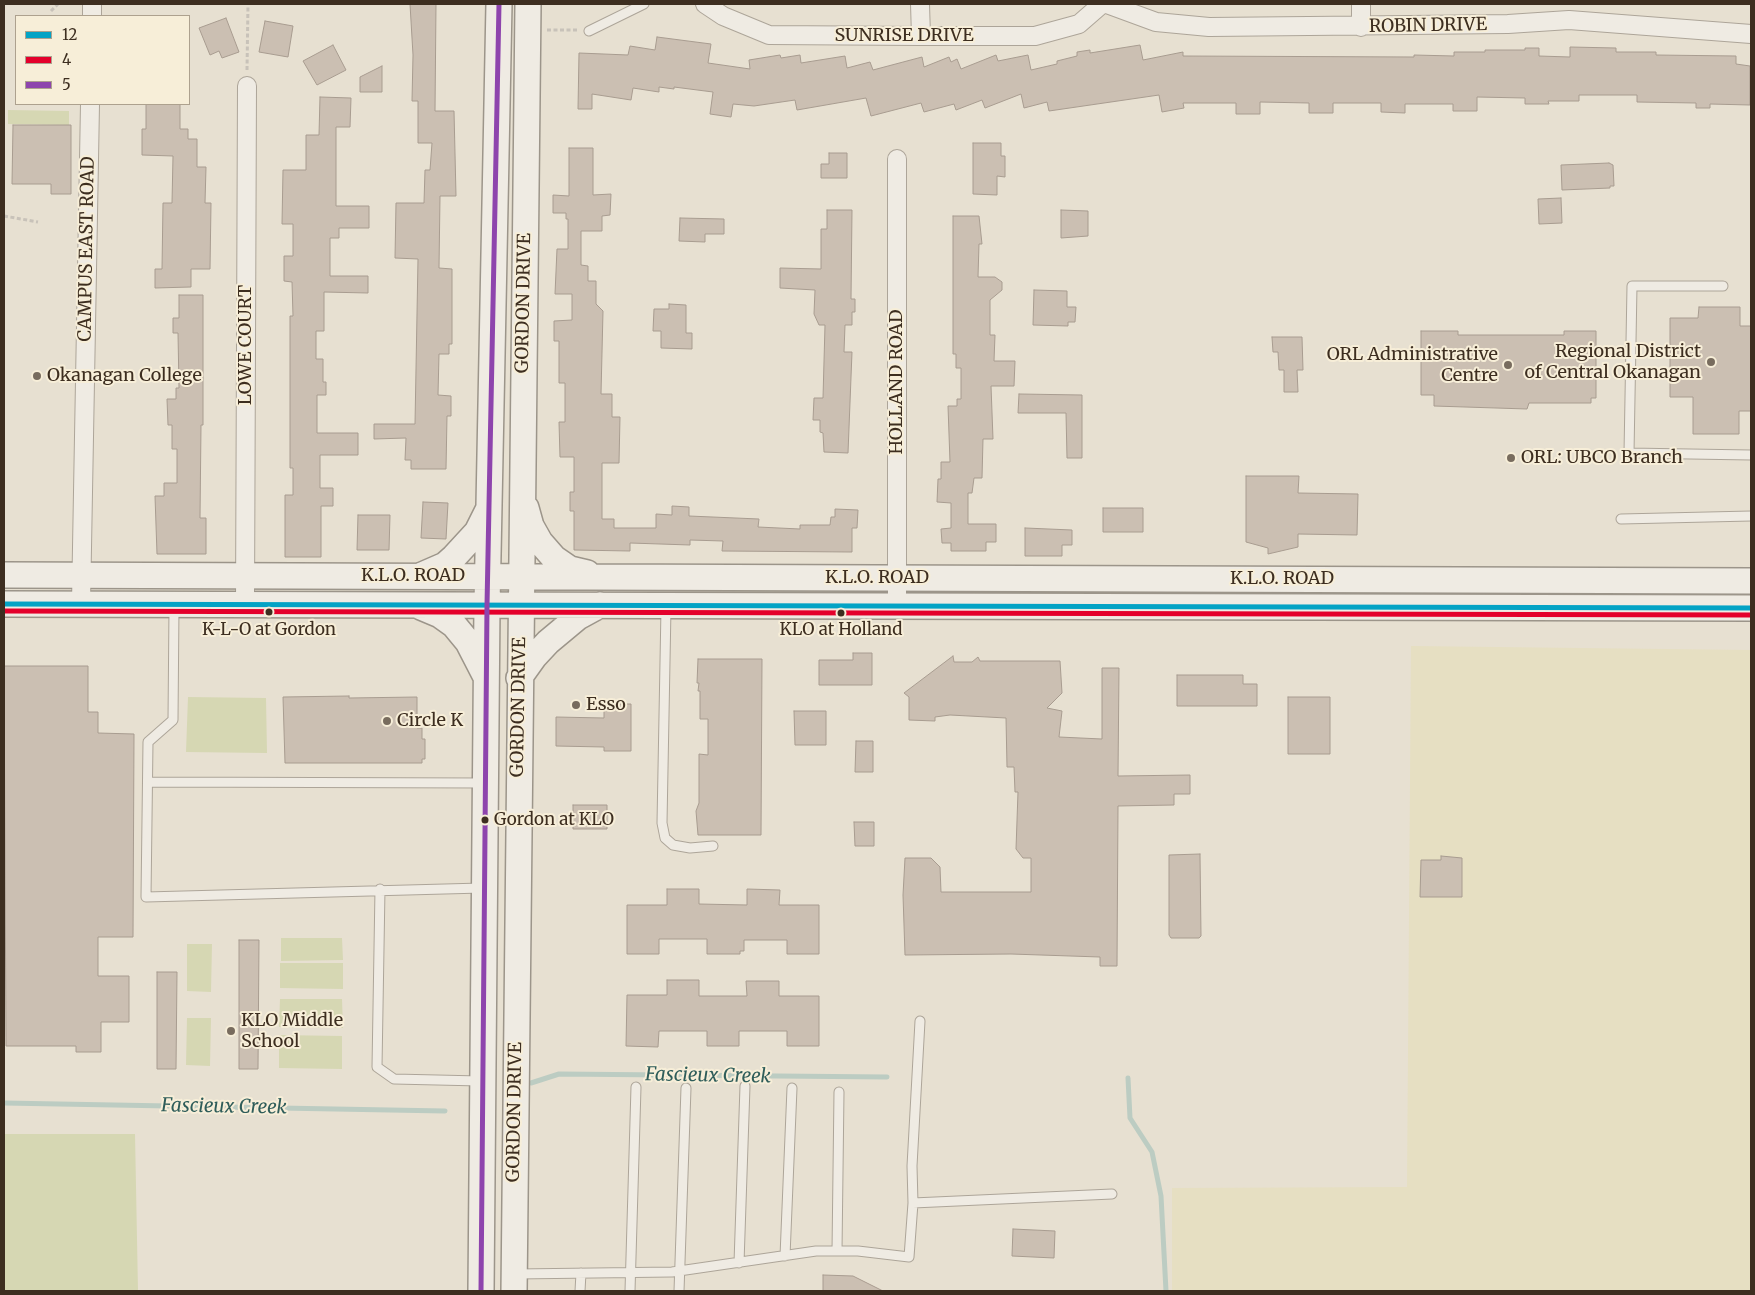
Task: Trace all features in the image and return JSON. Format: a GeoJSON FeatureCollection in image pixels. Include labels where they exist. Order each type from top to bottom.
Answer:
{"type":"FeatureCollection","features":[{"type":"Feature","properties":{"kind":"main road","name":"GORDON DRIVE"},"geometry":{"type":"LineString","coordinates":[[481,1291],[487,605],[499,4]]}},
{"type":"Feature","properties":{"kind":"main road","name":"GORDON DRIVE"},"geometry":{"type":"LineString","coordinates":[[514,1282],[520,576],[528,4]]}},
{"type":"Feature","properties":{"kind":"main road"},"geometry":{"type":"LineString","coordinates":[[521,495],[531,526],[540,542],[554,558],[570,569],[599,577]]}},
{"type":"Feature","properties":{"kind":"main road"},"geometry":{"type":"LineString","coordinates":[[420,576],[445,565],[454,557],[477,532],[489,508]]}},
{"type":"Feature","properties":{"kind":"main road","name":"K.L.O. ROAD"},"geometry":{"type":"LineString","coordinates":[[4,574],[1751,581]]}},
{"type":"Feature","properties":{"kind":"main road","name":"K.L.O. ROAD"},"geometry":{"type":"LineString","coordinates":[[4,604],[1751,608]]}},
{"type":"Feature","properties":{"kind":"main road"},"geometry":{"type":"LineString","coordinates":[[414,604],[440,615],[454,625],[472,648],[486,678]]}},
{"type":"Feature","properties":{"kind":"main road"},"geometry":{"type":"LineString","coordinates":[[519,678],[548,642],[578,617],[600,605]]}},
{"type":"Feature","properties":{"kind":"street","name":"SUNRISE DRIVE"},"geometry":{"type":"LineString","coordinates":[[705,4],[723,16],[769,35],[921,36],[1034,36],[1079,24],[1102,4]]}},
{"type":"Feature","properties":{"kind":"street"},"geometry":{"type":"LineString","coordinates":[[920,4],[921,36]]}},
{"type":"Feature","properties":{"kind":"street","name":"ROBIN DRIVE"},"geometry":{"type":"LineString","coordinates":[[1107,4],[1156,22],[1209,26],[1508,24],[1569,20],[1751,34]]}},
{"type":"Feature","properties":{"kind":"street"},"geometry":{"type":"LineString","coordinates":[[1361,4],[1361,26]]}},
{"type":"Feature","properties":{"kind":"street","name":"LOWE COURT"},"geometry":{"type":"LineString","coordinates":[[245,604],[247,86]]}},
{"type":"Feature","properties":{"kind":"street","name":"CAMPUS EAST ROAD"},"geometry":{"type":"LineString","coordinates":[[81,604],[90,105]]}},
{"type":"Feature","properties":{"kind":"street","name":"HOLLAND ROAD"},"geometry":{"type":"LineString","coordinates":[[896,159],[896,606]]}},
{"type":"Feature","properties":{"kind":"lane"},"geometry":{"type":"LineString","coordinates":[[589,31],[644,4]]}},
{"type":"Feature","properties":{"kind":"lane"},"geometry":{"type":"LineString","coordinates":[[1724,286],[1632,286],[1628,453],[1751,455]]}},
{"type":"Feature","properties":{"kind":"lane"},"geometry":{"type":"LineString","coordinates":[[1621,518],[1751,516]]}},
{"type":"Feature","properties":{"kind":"lane"},"geometry":{"type":"LineString","coordinates":[[174,604],[173,720],[148,742],[146,897],[325,894],[380,889],[485,888]]}},
{"type":"Feature","properties":{"kind":"lane"},"geometry":{"type":"LineString","coordinates":[[666,605],[662,823],[665,838],[673,845],[690,848],[713,846]]}},
{"type":"Feature","properties":{"kind":"lane"},"geometry":{"type":"LineString","coordinates":[[148,782],[486,783]]}},
{"type":"Feature","properties":{"kind":"lane"},"geometry":{"type":"LineString","coordinates":[[380,889],[378,1067],[394,1078],[483,1081]]}},
{"type":"Feature","properties":{"kind":"lane"},"geometry":{"type":"LineString","coordinates":[[514,1282],[580,1273],[680,1271],[816,1251],[858,1250],[909,1257],[920,1021]]}},
{"type":"Feature","properties":{"kind":"lane"},"geometry":{"type":"LineString","coordinates":[[739,1263],[745,1086]]}},
{"type":"Feature","properties":{"kind":"lane"},"geometry":{"type":"LineString","coordinates":[[630,1291],[636,1087]]}},
{"type":"Feature","properties":{"kind":"lane"},"geometry":{"type":"LineString","coordinates":[[679,1291],[686,1088]]}},
{"type":"Feature","properties":{"kind":"lane"},"geometry":{"type":"LineString","coordinates":[[785,1256],[792,1088]]}},
{"type":"Feature","properties":{"kind":"lane"},"geometry":{"type":"LineString","coordinates":[[837,1251],[839,1092]]}},
{"type":"Feature","properties":{"kind":"lane"},"geometry":{"type":"LineString","coordinates":[[913,1203],[1112,1194]]}},
{"type":"Feature","properties":{"kind":"lane"},"geometry":{"type":"LineString","coordinates":[[580,1273],[580,1291]]}},
{"type":"Feature","properties":{"kind":"path"},"geometry":{"type":"LineString","coordinates":[[51,11],[58,4]]}},
{"type":"Feature","properties":{"kind":"path"},"geometry":{"type":"LineString","coordinates":[[247,86],[248,4]]}},
{"type":"Feature","properties":{"kind":"path"},"geometry":{"type":"LineString","coordinates":[[4,216],[38,222]]}},
{"type":"Feature","properties":{"kind":"shaded area"},"geometry":{"type":"Polygon","coordinates":[[[1411,646],[1751,650],[1751,1291],[1172,1291],[1172,1188],[1407,1187],[1411,646]]]}},
{"type":"Feature","properties":{"kind":"green space"},"geometry":{"type":"Polygon","coordinates":[[[8,110],[69,111],[69,125],[8,124],[8,110]]]}},
{"type":"Feature","properties":{"kind":"green space"},"geometry":{"type":"Polygon","coordinates":[[[188,697],[266,698],[267,753],[186,752],[188,697]]]}},
{"type":"Feature","properties":{"kind":"green space"},"geometry":{"type":"Polygon","coordinates":[[[281,938],[342,938],[343,960],[281,961],[281,938]]]}},
{"type":"Feature","properties":{"kind":"green space"},"geometry":{"type":"Polygon","coordinates":[[[187,944],[212,944],[211,992],[187,991],[187,944]]]}},
{"type":"Feature","properties":{"kind":"green space"},"geometry":{"type":"Polygon","coordinates":[[[280,963],[343,963],[343,989],[280,988],[280,963]]]}},
{"type":"Feature","properties":{"kind":"green space"},"geometry":{"type":"Polygon","coordinates":[[[280,999],[342,999],[343,1028],[279,1027],[280,999]]]}},
{"type":"Feature","properties":{"kind":"green space"},"geometry":{"type":"Polygon","coordinates":[[[187,1018],[211,1018],[210,1066],[186,1065],[187,1018]]]}},
{"type":"Feature","properties":{"kind":"green space"},"geometry":{"type":"Polygon","coordinates":[[[279,1035],[342,1036],[342,1069],[279,1068],[279,1035]]]}},
{"type":"Feature","properties":{"kind":"green space"},"geometry":{"type":"Polygon","coordinates":[[[4,1134],[135,1134],[138,1291],[4,1291],[4,1134]]]}},
{"type":"Feature","properties":{"kind":"building"},"geometry":{"type":"Polygon","coordinates":[[[410,4],[436,4],[435,111],[454,111],[456,196],[440,196],[439,268],[452,269],[452,344],[449,344],[449,354],[439,354],[438,395],[451,396],[451,416],[447,416],[446,469],[411,469],[411,460],[405,460],[406,438],[374,439],[374,424],[415,424],[418,259],[395,258],[396,203],[424,203],[425,170],[430,170],[432,143],[418,143],[418,101],[412,101],[413,55],[410,4]]]}},
{"type":"Feature","properties":{"kind":"building"},"geometry":{"type":"Polygon","coordinates":[[[226,18],[239,52],[222,58],[219,51],[210,55],[199,28],[226,18]]]}},
{"type":"Feature","properties":{"kind":"building"},"geometry":{"type":"Polygon","coordinates":[[[265,21],[293,26],[288,57],[259,52],[265,21]]]}},
{"type":"Feature","properties":{"kind":"building"},"geometry":{"type":"Polygon","coordinates":[[[657,37],[711,44],[708,63],[750,69],[749,60],[780,55],[781,58],[800,55],[801,63],[845,56],[847,68],[870,62],[873,70],[922,57],[924,67],[949,57],[951,62],[957,59],[961,69],[996,55],[998,61],[1028,55],[1031,70],[1057,64],[1057,61],[1077,56],[1077,52],[1090,50],[1090,53],[1140,45],[1143,60],[1183,52],[1183,56],[1414,57],[1414,55],[1454,56],[1454,52],[1525,50],[1525,48],[1539,48],[1539,56],[1570,57],[1570,47],[1616,48],[1616,52],[1656,52],[1656,55],[1736,56],[1736,64],[1750,66],[1750,105],[1710,104],[1710,108],[1696,108],[1696,103],[1637,102],[1637,95],[1579,95],[1579,101],[1548,101],[1549,104],[1525,104],[1525,98],[1477,97],[1477,111],[1453,111],[1453,104],[1405,104],[1405,113],[1381,112],[1381,103],[1333,103],[1333,113],[1309,113],[1309,103],[1260,102],[1260,114],[1236,114],[1236,103],[1183,103],[1184,108],[1162,112],[1159,95],[1049,111],[1047,102],[1024,108],[1021,94],[985,108],[982,100],[956,110],[954,104],[924,112],[921,103],[871,116],[866,98],[797,110],[795,100],[754,106],[733,104],[731,117],[710,114],[713,92],[659,87],[659,92],[633,88],[631,100],[592,94],[592,109],[578,109],[579,53],[628,55],[630,46],[655,50],[657,37]]]}},
{"type":"Feature","properties":{"kind":"building"},"geometry":{"type":"Polygon","coordinates":[[[333,45],[346,70],[317,85],[303,61],[333,45]]]}},
{"type":"Feature","properties":{"kind":"building"},"geometry":{"type":"Polygon","coordinates":[[[382,66],[382,92],[360,92],[360,77],[382,66]]]}},
{"type":"Feature","properties":{"kind":"building"},"geometry":{"type":"Polygon","coordinates":[[[320,97],[351,98],[350,127],[336,127],[336,206],[369,206],[369,228],[339,228],[339,238],[330,238],[330,276],[368,276],[368,293],[324,292],[324,331],[316,331],[316,359],[323,359],[323,382],[326,382],[326,395],[317,395],[317,433],[358,433],[358,455],[320,455],[320,488],[333,488],[333,506],[321,506],[321,557],[285,557],[285,495],[293,495],[293,468],[290,468],[290,316],[293,316],[292,282],[284,281],[284,256],[293,256],[293,224],[282,224],[283,170],[306,170],[306,135],[319,135],[320,97]]]}},
{"type":"Feature","properties":{"kind":"building"},"geometry":{"type":"Polygon","coordinates":[[[146,105],[180,105],[180,129],[188,129],[188,139],[197,139],[197,167],[206,167],[205,203],[211,203],[210,269],[191,269],[191,287],[155,288],[155,269],[162,269],[163,203],[172,203],[173,156],[142,155],[142,129],[146,129],[146,105]]]}},
{"type":"Feature","properties":{"kind":"building"},"geometry":{"type":"Polygon","coordinates":[[[13,125],[71,125],[71,194],[51,194],[51,184],[12,184],[13,125]]]}},
{"type":"Feature","properties":{"kind":"building"},"geometry":{"type":"Polygon","coordinates":[[[973,143],[1001,143],[1001,156],[1005,156],[1005,177],[997,176],[997,195],[973,194],[973,143]]]}},
{"type":"Feature","properties":{"kind":"building"},"geometry":{"type":"Polygon","coordinates":[[[569,148],[593,148],[593,195],[611,194],[610,215],[602,216],[602,231],[581,231],[581,265],[588,266],[588,281],[596,281],[596,304],[603,311],[601,394],[612,394],[612,417],[620,417],[619,463],[602,463],[602,519],[614,519],[614,528],[656,528],[656,514],[672,515],[672,506],[689,507],[689,516],[759,519],[758,527],[800,529],[800,525],[830,525],[831,517],[835,517],[835,509],[858,510],[857,528],[852,528],[852,552],[722,551],[723,541],[690,540],[690,545],[630,543],[630,551],[574,550],[574,511],[570,511],[570,492],[574,492],[574,457],[560,457],[559,422],[565,422],[565,383],[559,383],[559,341],[554,341],[554,321],[572,320],[572,294],[555,294],[557,249],[568,249],[568,219],[566,219],[566,213],[553,213],[553,195],[569,196],[569,148]]]}},
{"type":"Feature","properties":{"kind":"building"},"geometry":{"type":"Polygon","coordinates":[[[829,153],[847,153],[847,178],[821,178],[821,164],[829,164],[829,153]]]}},
{"type":"Feature","properties":{"kind":"building"},"geometry":{"type":"Polygon","coordinates":[[[1609,163],[1613,165],[1614,186],[1610,186],[1610,188],[1562,190],[1561,165],[1609,163]]]}},
{"type":"Feature","properties":{"kind":"building"},"geometry":{"type":"Polygon","coordinates":[[[1561,198],[1562,223],[1539,224],[1538,199],[1561,198]]]}},
{"type":"Feature","properties":{"kind":"building"},"geometry":{"type":"Polygon","coordinates":[[[827,210],[852,210],[851,299],[855,299],[855,312],[852,312],[852,325],[845,325],[844,352],[852,352],[848,453],[824,452],[820,420],[813,420],[814,398],[823,398],[825,325],[819,325],[814,314],[815,290],[780,288],[780,268],[821,269],[821,229],[827,229],[827,210]]]}},
{"type":"Feature","properties":{"kind":"building"},"geometry":{"type":"Polygon","coordinates":[[[1061,210],[1088,211],[1088,236],[1061,238],[1061,210]]]}},
{"type":"Feature","properties":{"kind":"building"},"geometry":{"type":"Polygon","coordinates":[[[953,216],[979,216],[982,244],[979,244],[978,277],[995,277],[1002,282],[1002,290],[990,300],[990,335],[995,335],[994,361],[1015,361],[1014,386],[991,386],[993,439],[983,439],[982,478],[974,478],[972,493],[968,493],[968,524],[996,524],[996,542],[986,542],[986,551],[951,551],[951,543],[942,543],[941,529],[951,528],[951,503],[937,502],[938,479],[941,479],[941,462],[950,462],[948,406],[957,406],[957,399],[961,399],[961,368],[956,368],[956,354],[953,354],[953,216]]]}},
{"type":"Feature","properties":{"kind":"building"},"geometry":{"type":"Polygon","coordinates":[[[680,218],[724,219],[724,234],[705,234],[705,242],[679,241],[680,218]]]}},
{"type":"Feature","properties":{"kind":"building"},"geometry":{"type":"Polygon","coordinates":[[[1034,290],[1067,291],[1067,307],[1076,307],[1075,322],[1068,322],[1068,326],[1033,325],[1034,290]]]}},
{"type":"Feature","properties":{"kind":"building"},"geometry":{"type":"Polygon","coordinates":[[[179,295],[203,295],[203,425],[201,425],[200,518],[206,518],[206,554],[157,554],[155,496],[164,496],[164,483],[177,483],[177,449],[172,449],[172,425],[168,425],[167,399],[176,399],[176,388],[179,388],[178,333],[173,333],[173,318],[179,318],[179,295]]]}},
{"type":"Feature","properties":{"kind":"building"},"geometry":{"type":"Polygon","coordinates":[[[669,304],[686,305],[686,333],[692,333],[692,349],[661,348],[661,331],[653,331],[654,309],[669,309],[669,304]]]}},
{"type":"Feature","properties":{"kind":"building","name":"Regional District of Central Okanagan"},"geometry":{"type":"Polygon","coordinates":[[[1699,307],[1740,307],[1740,326],[1751,326],[1751,411],[1739,411],[1739,434],[1693,434],[1693,397],[1670,397],[1670,318],[1698,318],[1699,307]]]}},
{"type":"Feature","properties":{"kind":"building","name":"ORL Administrative Centre"},"geometry":{"type":"Polygon","coordinates":[[[1421,331],[1458,331],[1458,335],[1564,335],[1564,331],[1596,331],[1596,398],[1591,398],[1591,403],[1529,403],[1527,409],[1434,406],[1434,395],[1421,395],[1421,331]]]}},
{"type":"Feature","properties":{"kind":"building"},"geometry":{"type":"Polygon","coordinates":[[[1272,337],[1302,337],[1303,370],[1297,370],[1298,392],[1284,392],[1284,370],[1279,370],[1278,352],[1273,352],[1272,337]]]}},
{"type":"Feature","properties":{"kind":"building"},"geometry":{"type":"Polygon","coordinates":[[[1019,394],[1082,395],[1082,458],[1067,458],[1066,413],[1018,413],[1019,394]]]}},
{"type":"Feature","properties":{"kind":"building"},"geometry":{"type":"Polygon","coordinates":[[[1246,476],[1299,476],[1298,493],[1358,494],[1357,535],[1298,534],[1298,547],[1268,554],[1268,548],[1246,542],[1246,476]]]}},
{"type":"Feature","properties":{"kind":"building"},"geometry":{"type":"Polygon","coordinates":[[[423,502],[448,503],[446,539],[421,538],[423,502]]]}},
{"type":"Feature","properties":{"kind":"building"},"geometry":{"type":"Polygon","coordinates":[[[1103,508],[1143,508],[1143,532],[1103,532],[1103,508]]]}},
{"type":"Feature","properties":{"kind":"building"},"geometry":{"type":"Polygon","coordinates":[[[358,515],[390,515],[389,550],[357,550],[358,515]]]}},
{"type":"Feature","properties":{"kind":"building"},"geometry":{"type":"Polygon","coordinates":[[[1025,528],[1072,530],[1072,545],[1062,545],[1062,556],[1025,556],[1025,528]]]}},
{"type":"Feature","properties":{"kind":"building"},"geometry":{"type":"Polygon","coordinates":[[[853,653],[872,653],[872,685],[819,685],[819,660],[853,660],[853,653]]]}},
{"type":"Feature","properties":{"kind":"building"},"geometry":{"type":"Polygon","coordinates":[[[953,656],[954,662],[972,662],[978,657],[980,661],[1060,661],[1062,693],[1047,708],[1062,711],[1059,737],[1102,739],[1102,668],[1119,668],[1118,776],[1190,775],[1190,794],[1174,794],[1174,805],[1118,806],[1117,966],[1100,966],[1100,957],[1011,954],[905,955],[903,895],[905,858],[931,858],[940,867],[941,892],[1031,892],[1031,858],[1023,858],[1016,849],[1018,792],[1015,792],[1014,767],[1007,767],[1006,718],[950,715],[935,717],[935,721],[909,720],[909,697],[904,693],[953,656]]]}},
{"type":"Feature","properties":{"kind":"building"},"geometry":{"type":"Polygon","coordinates":[[[698,659],[762,659],[761,835],[698,835],[696,811],[699,803],[699,754],[708,755],[708,719],[700,719],[700,691],[698,691],[699,683],[697,683],[698,659]]]}},
{"type":"Feature","properties":{"kind":"building"},"geometry":{"type":"Polygon","coordinates":[[[4,666],[88,666],[88,712],[98,712],[98,733],[134,734],[133,937],[98,937],[98,976],[129,976],[129,1022],[101,1022],[101,1052],[76,1052],[76,1046],[6,1046],[4,666]]]}},
{"type":"Feature","properties":{"kind":"building"},"geometry":{"type":"Polygon","coordinates":[[[1177,675],[1243,675],[1243,684],[1257,684],[1257,706],[1177,706],[1177,675]]]}},
{"type":"Feature","properties":{"kind":"building"},"geometry":{"type":"Polygon","coordinates":[[[349,696],[349,698],[417,697],[417,728],[422,728],[422,739],[425,739],[425,759],[422,759],[422,763],[285,763],[283,697],[349,696]]]}},
{"type":"Feature","properties":{"kind":"building"},"geometry":{"type":"Polygon","coordinates":[[[1288,697],[1330,697],[1330,754],[1288,754],[1288,697]]]}},
{"type":"Feature","properties":{"kind":"building"},"geometry":{"type":"Polygon","coordinates":[[[604,704],[631,704],[631,751],[604,751],[604,747],[556,746],[556,717],[604,718],[604,704]]]}},
{"type":"Feature","properties":{"kind":"building"},"geometry":{"type":"Polygon","coordinates":[[[794,711],[826,711],[826,745],[795,745],[794,711]]]}},
{"type":"Feature","properties":{"kind":"building"},"geometry":{"type":"Polygon","coordinates":[[[856,741],[873,741],[873,772],[855,772],[856,741]]]}},
{"type":"Feature","properties":{"kind":"building"},"geometry":{"type":"Polygon","coordinates":[[[573,805],[607,805],[607,829],[573,829],[573,805]]]}},
{"type":"Feature","properties":{"kind":"building"},"geometry":{"type":"Polygon","coordinates":[[[854,822],[874,822],[874,846],[855,846],[854,822]]]}},
{"type":"Feature","properties":{"kind":"building"},"geometry":{"type":"Polygon","coordinates":[[[1200,854],[1201,936],[1199,938],[1171,938],[1169,935],[1169,855],[1200,854]]]}},
{"type":"Feature","properties":{"kind":"building"},"geometry":{"type":"Polygon","coordinates":[[[1441,856],[1462,858],[1462,897],[1420,897],[1421,860],[1441,860],[1441,856]]]}},
{"type":"Feature","properties":{"kind":"building"},"geometry":{"type":"Polygon","coordinates":[[[667,889],[699,889],[699,904],[747,905],[747,889],[780,890],[779,905],[819,905],[819,954],[787,954],[787,940],[744,940],[744,951],[740,951],[740,954],[707,954],[707,939],[659,939],[659,954],[627,954],[627,905],[667,905],[667,889]]]}},
{"type":"Feature","properties":{"kind":"building"},"geometry":{"type":"Polygon","coordinates":[[[239,940],[259,940],[258,1069],[239,1069],[239,940]]]}},
{"type":"Feature","properties":{"kind":"building"},"geometry":{"type":"Polygon","coordinates":[[[157,972],[177,972],[176,1069],[157,1069],[157,972]]]}},
{"type":"Feature","properties":{"kind":"building"},"geometry":{"type":"Polygon","coordinates":[[[667,980],[699,980],[699,996],[747,996],[746,981],[779,981],[779,996],[819,996],[819,1046],[787,1046],[787,1031],[739,1031],[739,1046],[707,1046],[707,1031],[659,1031],[658,1047],[626,1046],[627,995],[667,995],[667,980]]]}},
{"type":"Feature","properties":{"kind":"building"},"geometry":{"type":"Polygon","coordinates":[[[1013,1229],[1055,1231],[1054,1258],[1012,1256],[1013,1229]]]}},
{"type":"Feature","properties":{"kind":"building"},"geometry":{"type":"Polygon","coordinates":[[[823,1275],[853,1276],[883,1291],[823,1291],[823,1275]]]}},
{"type":"Feature","properties":{"kind":"waterway","name":"Fascieux Creek"},"geometry":{"type":"LineString","coordinates":[[531,1083],[559,1074],[887,1077]]}},
{"type":"Feature","properties":{"kind":"waterway","name":"Fascieux Creek"},"geometry":{"type":"LineString","coordinates":[[1128,1078],[1130,1118],[1152,1152],[1161,1196],[1166,1291]]}},
{"type":"Feature","properties":{"kind":"waterway","name":"Fascieux Creek"},"geometry":{"type":"LineString","coordinates":[[4,1103],[445,1111]]}},
{"type":"Feature","properties":{"kind":"transit line","name":"5"},"geometry":{"type":"LineString","coordinates":[[481,1291],[487,605],[499,4]]}},
{"type":"Feature","properties":{"kind":"transit line","name":"12"},"geometry":{"type":"LineString","coordinates":[[4,604],[1751,608]]}},
{"type":"Feature","properties":{"kind":"transit line","name":"4"},"geometry":{"type":"LineString","coordinates":[[4,611],[1751,615]]}},
{"type":"Feature","properties":{"kind":"place","name":"Regional District of Central Okanagan"},"geometry":{"type":"Point","coordinates":[1711,362]}},
{"type":"Feature","properties":{"kind":"place","name":"ORL Administrative Centre"},"geometry":{"type":"Point","coordinates":[1508,365]}},
{"type":"Feature","properties":{"kind":"place","name":"Okanagan College"},"geometry":{"type":"Point","coordinates":[37,376]}},
{"type":"Feature","properties":{"kind":"place","name":"ORL: UBCO Branch"},"geometry":{"type":"Point","coordinates":[1511,458]}},
{"type":"Feature","properties":{"kind":"place","name":"K-L-O at Gordon"},"geometry":{"type":"Point","coordinates":[269,612]}},
{"type":"Feature","properties":{"kind":"place","name":"KLO at Holland"},"geometry":{"type":"Point","coordinates":[841,613]}},
{"type":"Feature","properties":{"kind":"place","name":"Esso"},"geometry":{"type":"Point","coordinates":[576,705]}},
{"type":"Feature","properties":{"kind":"place","name":"Circle K"},"geometry":{"type":"Point","coordinates":[387,721]}},
{"type":"Feature","properties":{"kind":"place","name":"Gordon at KLO"},"geometry":{"type":"Point","coordinates":[485,820]}},
{"type":"Feature","properties":{"kind":"place","name":"KLO Middle School"},"geometry":{"type":"Point","coordinates":[231,1031]}}]}
